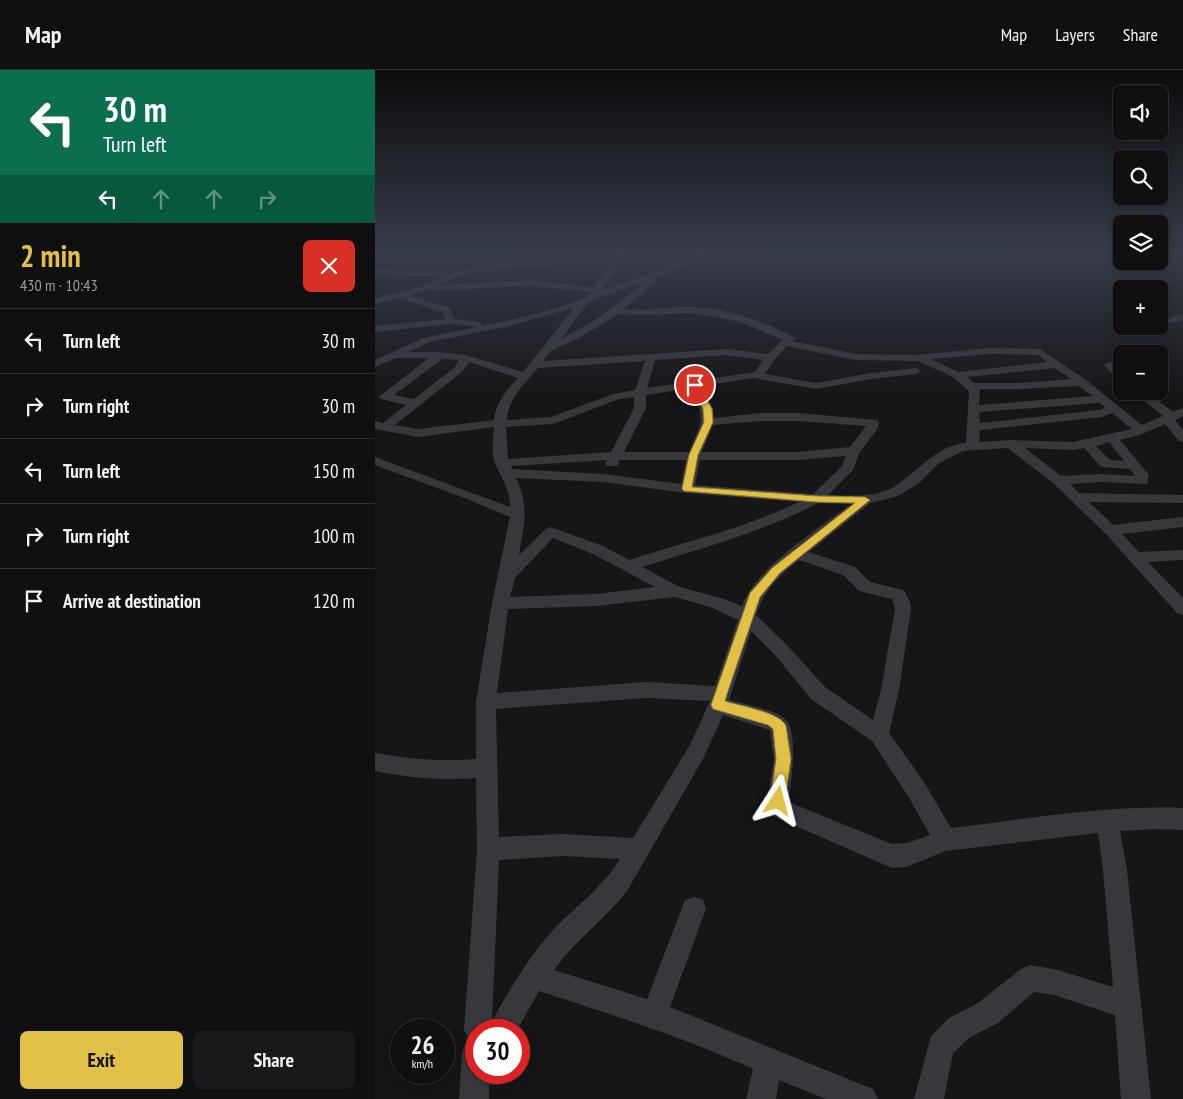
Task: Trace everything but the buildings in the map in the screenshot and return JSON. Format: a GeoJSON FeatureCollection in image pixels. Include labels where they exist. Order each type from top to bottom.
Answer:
{"type":"FeatureCollection","features":[{"type":"Feature","properties":{"kind":"street"},"geometry":{"type":"LineString","coordinates":[[417,300],[446,310],[451,321]]}},
{"type":"Feature","properties":{"kind":"street"},"geometry":{"type":"LineString","coordinates":[[376,363],[427,340],[490,327],[579,300]]}},
{"type":"Feature","properties":{"kind":"street"},"geometry":{"type":"LineString","coordinates":[[479,1019],[488,850],[486,702],[500,603],[518,516],[517,495],[504,468],[499,442],[501,412],[507,396],[589,300]]}},
{"type":"Feature","properties":{"kind":"street"},"geometry":{"type":"LineString","coordinates":[[392,356],[467,358],[489,364],[508,373],[535,364],[618,311],[630,300]]}},
{"type":"Feature","properties":{"kind":"street"},"geometry":{"type":"LineString","coordinates":[[618,311],[638,314],[696,310],[762,326],[789,339],[770,358],[759,375]]}},
{"type":"Feature","properties":{"kind":"street"},"geometry":{"type":"LineString","coordinates":[[1170,320],[1183,317]]}},
{"type":"Feature","properties":{"kind":"street"},"geometry":{"type":"LineString","coordinates":[[375,338],[380,328],[451,321],[490,327]]}},
{"type":"Feature","properties":{"kind":"street"},"geometry":{"type":"LineString","coordinates":[[786,343],[856,357],[925,359],[957,375],[971,386],[975,398],[972,445]]}},
{"type":"Feature","properties":{"kind":"street"},"geometry":{"type":"LineString","coordinates":[[535,364],[727,352],[770,358]]}},
{"type":"Feature","properties":{"kind":"street"},"geometry":{"type":"LineString","coordinates":[[914,358],[952,353],[1040,352],[1082,382],[1140,430]]}},
{"type":"Feature","properties":{"kind":"street"},"geometry":{"type":"LineString","coordinates":[[380,395],[440,356]]}},
{"type":"Feature","properties":{"kind":"street"},"geometry":{"type":"LineString","coordinates":[[603,478],[640,408],[640,393],[651,357]]}},
{"type":"Feature","properties":{"kind":"street"},"geometry":{"type":"LineString","coordinates":[[380,426],[416,403],[459,369],[467,358]]}},
{"type":"Feature","properties":{"kind":"street"},"geometry":{"type":"LineString","coordinates":[[957,375],[1058,364]]}},
{"type":"Feature","properties":{"kind":"street"},"geometry":{"type":"LineString","coordinates":[[1109,365],[1113,369]]}},
{"type":"Feature","properties":{"kind":"street"},"geometry":{"type":"LineString","coordinates":[[380,426],[418,433],[537,422],[553,420],[598,402],[640,393],[759,375],[816,386],[871,376],[916,371]]}},
{"type":"Feature","properties":{"kind":"street"},"geometry":{"type":"LineString","coordinates":[[971,386],[1019,386],[1082,382]]}},
{"type":"Feature","properties":{"kind":"street"},"geometry":{"type":"LineString","coordinates":[[687,489],[694,455],[708,422],[707,409],[695,385]]}},
{"type":"Feature","properties":{"kind":"street"},"geometry":{"type":"LineString","coordinates":[[380,395],[416,403]]}},
{"type":"Feature","properties":{"kind":"street"},"geometry":{"type":"LineString","coordinates":[[973,409],[1101,399]]}},
{"type":"Feature","properties":{"kind":"street"},"geometry":{"type":"LineString","coordinates":[[1152,400],[1174,416],[1183,438]]}},
{"type":"Feature","properties":{"kind":"street"},"geometry":{"type":"LineString","coordinates":[[974,427],[1052,417],[1103,413],[1113,408]]}},
{"type":"Feature","properties":{"kind":"street"},"geometry":{"type":"LineString","coordinates":[[504,468],[687,489],[817,499],[865,500],[893,493],[914,480],[933,461],[960,446],[1011,444],[1073,446],[1113,439],[1174,416]]}},
{"type":"Feature","properties":{"kind":"street"},"geometry":{"type":"LineString","coordinates":[[630,565],[767,521],[817,499],[848,467],[854,451],[870,431],[873,423],[798,417],[761,417],[708,422]]}},
{"type":"Feature","properties":{"kind":"street"},"geometry":{"type":"LineString","coordinates":[[1058,480],[1101,478],[1142,481],[1143,478],[1135,465],[1113,439]]}},
{"type":"Feature","properties":{"kind":"street"},"geometry":{"type":"LineString","coordinates":[[1011,444],[1058,480],[1110,530],[1183,609]]}},
{"type":"Feature","properties":{"kind":"street"},"geometry":{"type":"LineString","coordinates":[[1087,444],[1106,464],[1135,465]]}},
{"type":"Feature","properties":{"kind":"street"},"geometry":{"type":"LineString","coordinates":[[504,468],[616,456],[799,456],[854,451]]}},
{"type":"Feature","properties":{"kind":"street"},"geometry":{"type":"LineString","coordinates":[[375,461],[472,496],[518,516]]}},
{"type":"Feature","properties":{"kind":"street"},"geometry":{"type":"LineString","coordinates":[[1074,497],[1183,499]]}},
{"type":"Feature","properties":{"kind":"street"},"geometry":{"type":"LineString","coordinates":[[508,1019],[533,976],[563,938],[606,900],[619,883],[697,751],[719,699],[754,596],[776,570],[865,500]]}},
{"type":"Feature","properties":{"kind":"street"},"geometry":{"type":"LineString","coordinates":[[1110,530],[1183,522]]}},
{"type":"Feature","properties":{"kind":"street"},"geometry":{"type":"LineString","coordinates":[[507,576],[551,532],[582,543],[630,565],[675,591],[733,608],[748,618],[782,650],[817,693],[879,734],[917,789],[945,840]]}},
{"type":"Feature","properties":{"kind":"street"},"geometry":{"type":"LineString","coordinates":[[798,554],[849,570],[856,574],[865,587],[898,594],[902,602],[903,609],[890,690],[879,734]]}},
{"type":"Feature","properties":{"kind":"street"},"geometry":{"type":"LineString","coordinates":[[1136,557],[1183,556]]}},
{"type":"Feature","properties":{"kind":"street"},"geometry":{"type":"LineString","coordinates":[[500,603],[596,600],[675,591]]}},
{"type":"Feature","properties":{"kind":"street"},"geometry":{"type":"LineString","coordinates":[[486,702],[646,690],[719,699],[772,720],[779,726],[784,759],[778,801],[783,810],[892,856],[907,855],[945,840],[1107,821],[1157,818],[1183,819]]}},
{"type":"Feature","properties":{"kind":"street"},"geometry":{"type":"LineString","coordinates":[[375,762],[441,771],[486,768]]}},
{"type":"Feature","properties":{"kind":"street"},"geometry":{"type":"LineString","coordinates":[[1107,821],[1115,870],[1136,1099]]}},
{"type":"Feature","properties":{"kind":"street"},"geometry":{"type":"LineString","coordinates":[[488,850],[545,844],[592,845],[639,850]]}},
{"type":"Feature","properties":{"kind":"street"},"geometry":{"type":"LineString","coordinates":[[655,1016],[694,909]]}},
{"type":"Feature","properties":{"kind":"street"},"geometry":{"type":"LineString","coordinates":[[533,976],[721,1040],[769,1062],[863,1099]]}},
{"type":"Feature","properties":{"kind":"street"},"geometry":{"type":"LineString","coordinates":[[929,1099],[941,1046],[959,1028],[988,1013],[1030,978],[1054,982],[1126,1005]]}},
{"type":"Feature","properties":{"kind":"street"},"geometry":{"type":"LineString","coordinates":[[761,1099],[769,1062]]}},
{"type":"Feature","properties":{"kind":"route"},"geometry":{"type":"LineString","coordinates":[[695,385],[707,409],[708,422],[694,455],[689,471],[687,489],[817,499],[865,500],[776,570],[754,596],[721,694],[718,705],[772,720],[779,726],[784,759],[778,801]]}}]}
